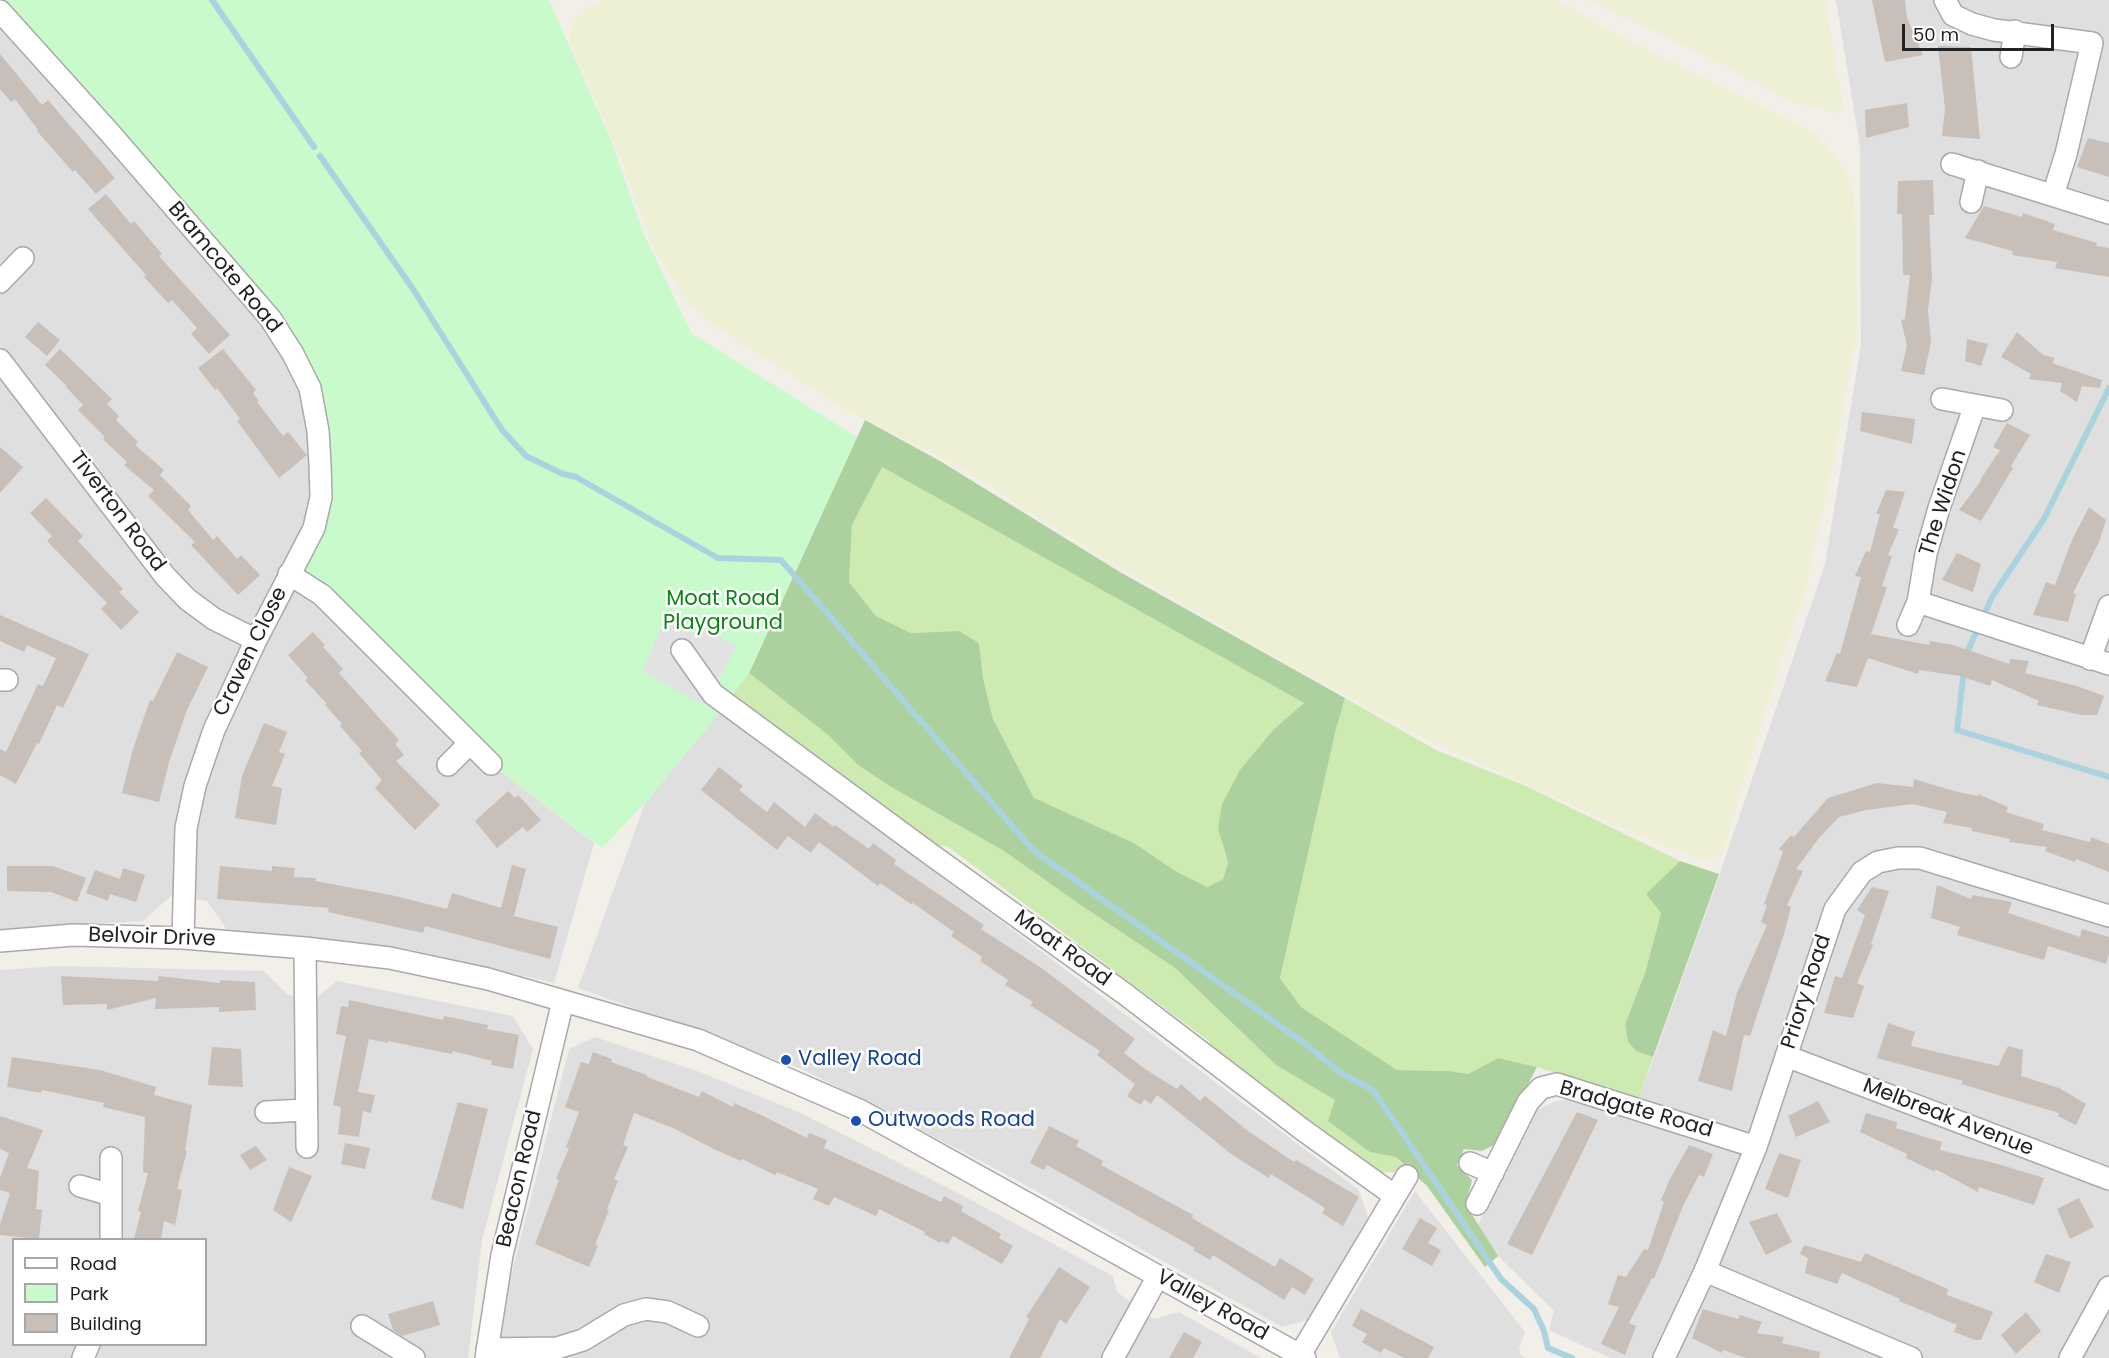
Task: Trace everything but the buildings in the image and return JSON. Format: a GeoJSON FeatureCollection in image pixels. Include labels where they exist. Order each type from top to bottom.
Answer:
{"type":"FeatureCollection","features":[{"type":"Feature","properties":{"kind":"street"},"geometry":{"type":"LineString","coordinates":[[1945,0],[1953,15],[1962,21],[1994,30],[2101,43],[2053,195]]}},
{"type":"Feature","properties":{"kind":"street","name":"Bramcote Road"},"geometry":{"type":"LineString","coordinates":[[0,11],[109,132],[270,318],[293,354],[310,388],[318,431],[321,497],[314,528],[289,574]]}},
{"type":"Feature","properties":{"kind":"street"},"geometry":{"type":"LineString","coordinates":[[2011,57],[2015,31]]}},
{"type":"Feature","properties":{"kind":"street"},"geometry":{"type":"LineString","coordinates":[[1952,164],[2109,213]]}},
{"type":"Feature","properties":{"kind":"street"},"geometry":{"type":"LineString","coordinates":[[1971,202],[1978,171]]}},
{"type":"Feature","properties":{"kind":"street"},"geometry":{"type":"LineString","coordinates":[[0,282],[23,258]]}},
{"type":"Feature","properties":{"kind":"street","name":"Tiverton Road"},"geometry":{"type":"LineString","coordinates":[[1,364],[165,576],[187,599],[214,619],[256,640]]}},
{"type":"Feature","properties":{"kind":"street"},"geometry":{"type":"LineString","coordinates":[[1942,399],[2002,410]]}},
{"type":"Feature","properties":{"kind":"street","name":"The Widon"},"geometry":{"type":"LineString","coordinates":[[1908,625],[1918,602],[1926,555],[1939,508],[1976,405]]}},
{"type":"Feature","properties":{"kind":"street","name":"Craven Close"},"geometry":{"type":"LineString","coordinates":[[183,938],[186,828],[195,786],[214,730],[289,574],[322,595],[491,764]]}},
{"type":"Feature","properties":{"kind":"street"},"geometry":{"type":"LineString","coordinates":[[1918,602],[2099,661],[2109,606]]}},
{"type":"Feature","properties":{"kind":"street","name":"Moat Road"},"geometry":{"type":"LineString","coordinates":[[682,650],[713,694],[1125,994],[1303,1130],[1395,1196]]}},
{"type":"Feature","properties":{"kind":"street"},"geometry":{"type":"LineString","coordinates":[[448,765],[470,743]]}},
{"type":"Feature","properties":{"kind":"street","name":"Priory Road"},"geometry":{"type":"LineString","coordinates":[[1664,1358],[1705,1271],[1756,1147],[1834,909],[1862,872],[1878,862],[1898,858],[1920,858],[2109,916]]}},
{"type":"Feature","properties":{"kind":"street","name":"Belvoir Drive"},"geometry":{"type":"LineString","coordinates":[[0,941],[73,935],[183,938],[305,948],[390,958],[488,979],[563,1001]]}},
{"type":"Feature","properties":{"kind":"street"},"geometry":{"type":"LineString","coordinates":[[305,948],[307,1147]]}},
{"type":"Feature","properties":{"kind":"street","name":"Valley Road"},"geometry":{"type":"LineString","coordinates":[[563,1001],[698,1040],[861,1111],[999,1190],[1303,1357]]}},
{"type":"Feature","properties":{"kind":"street","name":"Beacon Road"},"geometry":{"type":"LineString","coordinates":[[486,1353],[502,1255],[563,1001]]}},
{"type":"Feature","properties":{"kind":"street","name":"Melbreak Avenue"},"geometry":{"type":"LineString","coordinates":[[1786,1056],[2109,1179]]}},
{"type":"Feature","properties":{"kind":"street","name":"Bradgate Road"},"geometry":{"type":"LineString","coordinates":[[1478,1204],[1528,1102],[1541,1088],[1557,1084],[1756,1147]]}},
{"type":"Feature","properties":{"kind":"street"},"geometry":{"type":"LineString","coordinates":[[266,1112],[305,1110]]}},
{"type":"Feature","properties":{"kind":"street"},"geometry":{"type":"LineString","coordinates":[[111,1158],[111,1238]]}},
{"type":"Feature","properties":{"kind":"street"},"geometry":{"type":"LineString","coordinates":[[1470,1163],[1492,1173]]}},
{"type":"Feature","properties":{"kind":"street"},"geometry":{"type":"LineString","coordinates":[[1303,1357],[1407,1176]]}},
{"type":"Feature","properties":{"kind":"street"},"geometry":{"type":"LineString","coordinates":[[80,1186],[111,1195]]}},
{"type":"Feature","properties":{"kind":"street"},"geometry":{"type":"LineString","coordinates":[[1705,1271],[1911,1358]]}},
{"type":"Feature","properties":{"kind":"street"},"geometry":{"type":"LineString","coordinates":[[1113,1358],[1158,1276]]}},
{"type":"Feature","properties":{"kind":"street"},"geometry":{"type":"LineString","coordinates":[[2070,1358],[2109,1287]]}},
{"type":"Feature","properties":{"kind":"street"},"geometry":{"type":"LineString","coordinates":[[486,1353],[557,1348],[574,1352],[583,1340],[624,1315],[646,1309],[668,1312],[698,1326]]}},
{"type":"Feature","properties":{"kind":"street"},"geometry":{"type":"LineString","coordinates":[[362,1326],[414,1358]]}},
{"type":"Feature","properties":{"kind":"shaded area"},"geometry":{"type":"Polygon","coordinates":[[[1836,0],[2109,0],[2109,1358],[1610,1358],[1549,1330],[1554,1311],[1498,1256],[1478,1225],[1523,1130],[1537,1110],[1554,1102],[1571,1098],[1639,1099],[1717,882],[1825,564],[1861,345],[1860,147],[1836,0]]]}},
{"type":"Feature","properties":{"kind":"shaded area"},"geometry":{"type":"Polygon","coordinates":[[[0,7],[300,367],[491,764],[594,843],[554,983],[408,949],[227,930],[207,901],[171,896],[143,921],[0,929],[0,7]]]}},
{"type":"Feature","properties":{"kind":"shaded area"},"geometry":{"type":"Polygon","coordinates":[[[670,608],[737,646],[718,680],[720,684],[705,706],[642,671],[670,608]]]}},
{"type":"Feature","properties":{"kind":"shaded area"},"geometry":{"type":"Polygon","coordinates":[[[721,711],[1359,1190],[1368,1218],[1308,1320],[1282,1327],[1000,1171],[802,1069],[578,988],[645,803],[721,711]]]}},
{"type":"Feature","properties":{"kind":"shaded area"},"geometry":{"type":"Polygon","coordinates":[[[60,966],[264,971],[288,995],[315,999],[337,981],[513,1016],[533,1049],[482,1240],[468,1358],[0,1358],[0,970],[60,966]]]}},
{"type":"Feature","properties":{"kind":"shaded area"},"geometry":{"type":"Polygon","coordinates":[[[595,1037],[700,1072],[803,1114],[1113,1276],[1117,1292],[1154,1319],[1179,1312],[1261,1358],[500,1358],[500,1319],[569,1049],[595,1037]]]}},
{"type":"Feature","properties":{"kind":"shaded area"},"geometry":{"type":"Polygon","coordinates":[[[1415,1191],[1525,1332],[1519,1348],[1521,1356],[1526,1358],[1340,1358],[1331,1332],[1415,1191]]]}},
{"type":"Feature","properties":{"kind":"green space","name":"Moat Road Playground"},"geometry":{"type":"Polygon","coordinates":[[[0,0],[549,0],[610,138],[642,230],[691,333],[857,437],[749,673],[721,711],[645,803],[602,848],[491,764],[289,574],[314,528],[319,447],[297,361],[0,11],[0,0]]]}},
{"type":"Feature","properties":{"kind":"green space"},"geometry":{"type":"Polygon","coordinates":[[[600,0],[1556,0],[1637,45],[1808,129],[1819,137],[1844,168],[1854,190],[1857,328],[1836,451],[1803,599],[1783,654],[1725,844],[1718,857],[1706,861],[1643,837],[1430,741],[1291,666],[1097,554],[954,464],[848,411],[725,333],[689,304],[654,250],[620,156],[570,41],[570,31],[574,20],[600,0]]]}},
{"type":"Feature","properties":{"kind":"green space"},"geometry":{"type":"Polygon","coordinates":[[[1590,0],[1825,0],[1843,107],[1837,113],[1792,102],[1717,62],[1590,0]]]}},
{"type":"Feature","properties":{"kind":"green space"},"geometry":{"type":"Polygon","coordinates":[[[865,420],[940,461],[1120,572],[1345,698],[1280,978],[1301,1007],[1397,1070],[1450,1071],[1468,1074],[1498,1058],[1537,1067],[1498,1143],[1482,1151],[1464,1149],[1457,1165],[1472,1180],[1466,1205],[1498,1256],[1485,1267],[1427,1186],[1396,1157],[1370,1152],[1328,1121],[1335,1100],[1276,1065],[1175,968],[1004,851],[891,787],[858,765],[828,735],[749,673],[865,420]],[[882,467],[852,525],[849,582],[876,616],[911,633],[959,631],[979,643],[983,678],[993,719],[1034,798],[1134,843],[1177,872],[1208,887],[1223,879],[1228,863],[1218,828],[1222,804],[1240,770],[1274,729],[1304,703],[882,467]]]}},
{"type":"Feature","properties":{"kind":"green space"},"geometry":{"type":"Polygon","coordinates":[[[882,467],[1304,703],[1274,729],[1222,845],[1228,863],[1223,879],[1208,887],[1177,872],[1134,843],[1034,798],[993,719],[983,678],[979,643],[959,631],[911,633],[876,616],[849,582],[852,525],[882,467]]]}},
{"type":"Feature","properties":{"kind":"green space"},"geometry":{"type":"Polygon","coordinates":[[[749,673],[828,735],[858,765],[891,787],[1004,851],[1175,968],[1276,1065],[1335,1100],[1370,1151],[1396,1157],[1402,1164],[1396,1172],[1376,1173],[1213,1052],[1210,1042],[947,846],[935,847],[733,694],[749,673]]]}},
{"type":"Feature","properties":{"kind":"green space"},"geometry":{"type":"Polygon","coordinates":[[[1345,698],[1436,750],[1526,786],[1680,861],[1646,894],[1661,913],[1645,973],[1625,1024],[1628,1042],[1636,1051],[1653,1057],[1639,1099],[1537,1067],[1498,1058],[1468,1074],[1450,1071],[1397,1070],[1301,1007],[1280,978],[1345,698]]]}},
{"type":"Feature","properties":{"kind":"green space"},"geometry":{"type":"Polygon","coordinates":[[[1680,861],[1719,874],[1653,1057],[1636,1051],[1628,1042],[1625,1024],[1645,973],[1661,913],[1646,894],[1680,861]]]}},
{"type":"Feature","properties":{"kind":"waterway"},"geometry":{"type":"LineString","coordinates":[[212,0],[314,147]]}},
{"type":"Feature","properties":{"kind":"waterway"},"geometry":{"type":"LineString","coordinates":[[320,156],[413,289],[502,430],[526,456],[563,474],[576,477],[718,558],[781,560],[1033,850],[1304,1043],[1341,1073],[1373,1090],[1501,1279],[1534,1309],[1544,1331],[1548,1348],[1572,1358]]}},
{"type":"Feature","properties":{"kind":"waterway"},"geometry":{"type":"LineString","coordinates":[[1965,657],[1992,597],[2044,519],[2109,388]]}},
{"type":"Feature","properties":{"kind":"waterway"},"geometry":{"type":"LineString","coordinates":[[1964,670],[1957,730],[2109,777]]}},
{"type":"Feature","properties":{"kind":"place","name":"Valley Road"},"geometry":{"type":"Point","coordinates":[786,1060]}},
{"type":"Feature","properties":{"kind":"place","name":"Outwoods Road"},"geometry":{"type":"Point","coordinates":[856,1121]}}]}
